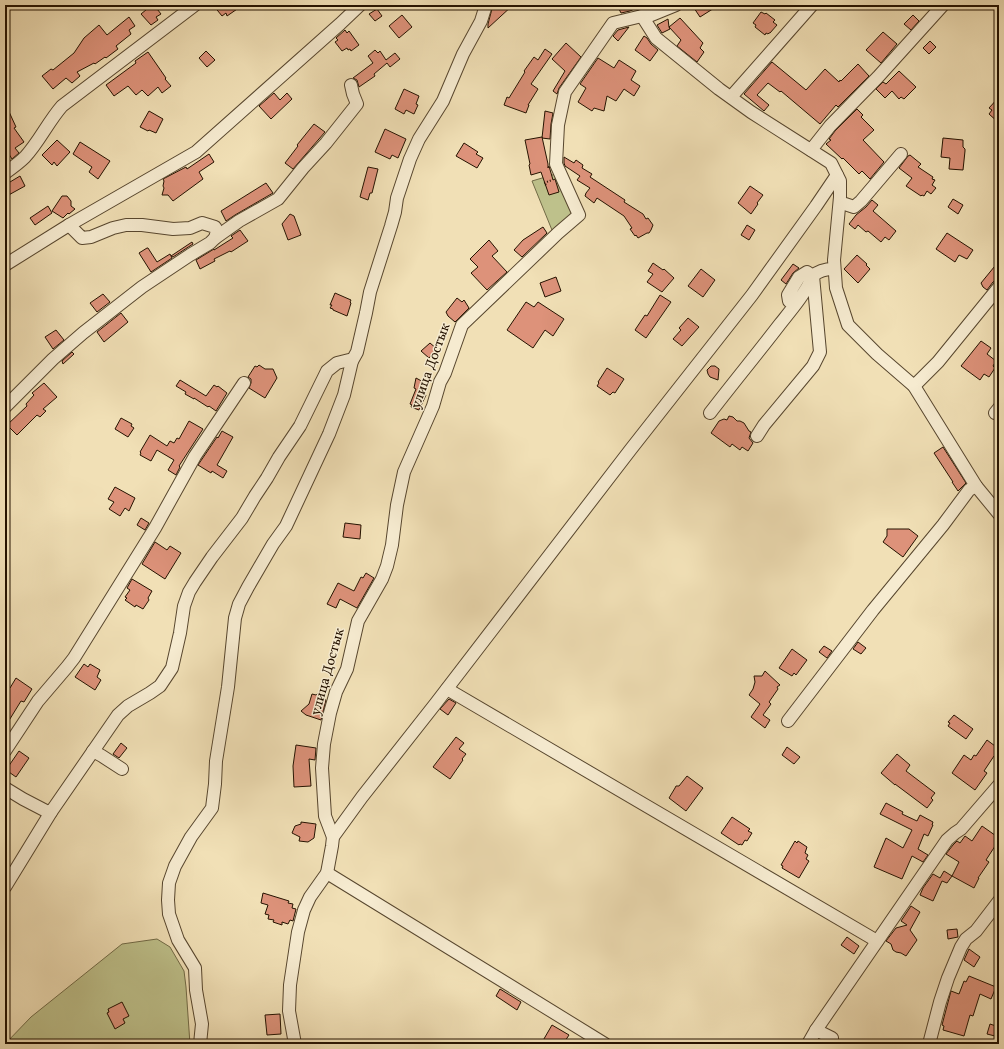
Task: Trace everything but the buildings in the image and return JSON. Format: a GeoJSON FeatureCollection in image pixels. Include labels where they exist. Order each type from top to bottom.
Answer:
{"type":"FeatureCollection","features":[{"type":"Feature","properties":{"kind":"street"},"geometry":{"type":"LineString","coordinates":[[5,173],[24,158],[62,106],[195,5]]}},
{"type":"Feature","properties":{"kind":"street"},"geometry":{"type":"LineString","coordinates":[[5,265],[69,225],[196,152],[360,5]]}},
{"type":"Feature","properties":{"kind":"street"},"geometry":{"type":"LineString","coordinates":[[200,1044],[202,1024],[196,990],[195,968],[178,940],[168,914],[169,883],[180,855],[212,808],[216,761],[228,687],[235,618],[239,604],[248,587],[273,544],[286,526],[329,434],[344,395],[352,361],[357,352],[370,292],[410,159],[419,139],[443,101],[463,54],[481,21],[486,5]]}},
{"type":"Feature","properties":{"kind":"street","name":"улица Достык"},"geometry":{"type":"LineString","coordinates":[[333,836],[325,816],[322,768],[328,721],[336,692],[347,669],[358,621],[382,579],[387,566],[404,472],[433,406],[440,382],[462,325],[558,233],[579,215],[561,183],[556,164],[558,125],[565,92],[613,23],[642,16],[649,16],[676,5]]}},
{"type":"Feature","properties":{"kind":"street"},"geometry":{"type":"LineString","coordinates":[[731,97],[812,5]]}},
{"type":"Feature","properties":{"kind":"street"},"geometry":{"type":"LineString","coordinates":[[811,150],[830,126],[873,82],[943,5]]}},
{"type":"Feature","properties":{"kind":"street"},"geometry":{"type":"LineString","coordinates":[[642,16],[656,38],[718,89],[831,163],[840,181],[840,202],[834,269],[836,288],[848,325],[877,354],[914,386],[976,486],[999,514]]}},
{"type":"Feature","properties":{"kind":"street"},"geometry":{"type":"LineString","coordinates":[[5,407],[53,359],[83,333],[142,287],[210,243],[232,226],[278,199],[357,104],[353,94],[352,85]]}},
{"type":"Feature","properties":{"kind":"street"},"geometry":{"type":"LineString","coordinates":[[840,202],[854,207],[861,201],[901,154]]}},
{"type":"Feature","properties":{"kind":"street"},"geometry":{"type":"LineString","coordinates":[[295,1044],[290,1011],[290,985],[298,932],[304,910],[310,897],[327,873],[333,836],[631,449],[752,295],[837,175]]}},
{"type":"Feature","properties":{"kind":"street"},"geometry":{"type":"LineString","coordinates":[[69,225],[82,238],[91,237],[113,228],[126,225],[142,225],[173,229],[190,228],[202,223],[232,226]]}},
{"type":"Feature","properties":{"kind":"street"},"geometry":{"type":"LineString","coordinates":[[212,225],[217,231],[215,238]]}},
{"type":"Feature","properties":{"kind":"street"},"geometry":{"type":"LineString","coordinates":[[710,414],[808,287],[813,276],[817,272],[825,269],[834,269]]}},
{"type":"Feature","properties":{"kind":"street"},"geometry":{"type":"LineString","coordinates":[[757,436],[764,425],[813,366],[820,352],[813,276]]}},
{"type":"Feature","properties":{"kind":"street"},"geometry":{"type":"LineString","coordinates":[[914,386],[938,362],[999,287]]}},
{"type":"Feature","properties":{"kind":"street"},"geometry":{"type":"LineString","coordinates":[[5,887],[51,812],[118,715],[128,706],[160,686],[172,668],[180,633],[184,606],[189,592],[212,557],[242,518],[279,457],[300,426],[327,371],[337,363],[349,360],[352,361]]}},
{"type":"Feature","properties":{"kind":"street"},"geometry":{"type":"LineString","coordinates":[[5,751],[38,701],[68,668],[155,528],[195,456],[244,383]]}},
{"type":"Feature","properties":{"kind":"street"},"geometry":{"type":"LineString","coordinates":[[788,721],[873,610],[943,525],[969,490],[976,486]]}},
{"type":"Feature","properties":{"kind":"street"},"geometry":{"type":"LineString","coordinates":[[447,689],[877,941]]}},
{"type":"Feature","properties":{"kind":"street"},"geometry":{"type":"LineString","coordinates":[[93,751],[122,769]]}},
{"type":"Feature","properties":{"kind":"street"},"geometry":{"type":"LineString","coordinates":[[808,1044],[816,1030],[947,840],[961,829],[999,785]]}},
{"type":"Feature","properties":{"kind":"street"},"geometry":{"type":"LineString","coordinates":[[5,788],[23,799],[48,812],[51,812]]}},
{"type":"Feature","properties":{"kind":"street"},"geometry":{"type":"LineString","coordinates":[[327,873],[606,1044]]}},
{"type":"Feature","properties":{"kind":"street"},"geometry":{"type":"LineString","coordinates":[[929,1044],[940,1002],[961,947],[966,939],[976,931],[999,901]]}},
{"type":"Feature","properties":{"kind":"street"},"geometry":{"type":"LineString","coordinates":[[816,1030],[832,1038]]}},
{"type":"Feature","properties":{"kind":"green space"},"geometry":{"type":"Polygon","coordinates":[[[559,173],[578,215],[554,235],[532,181],[559,173]]]}},
{"type":"Feature","properties":{"kind":"green space"},"geometry":{"type":"Polygon","coordinates":[[[157,939],[170,947],[184,971],[190,1044],[5,1044],[31,1017],[122,944],[157,939]]]}}]}
